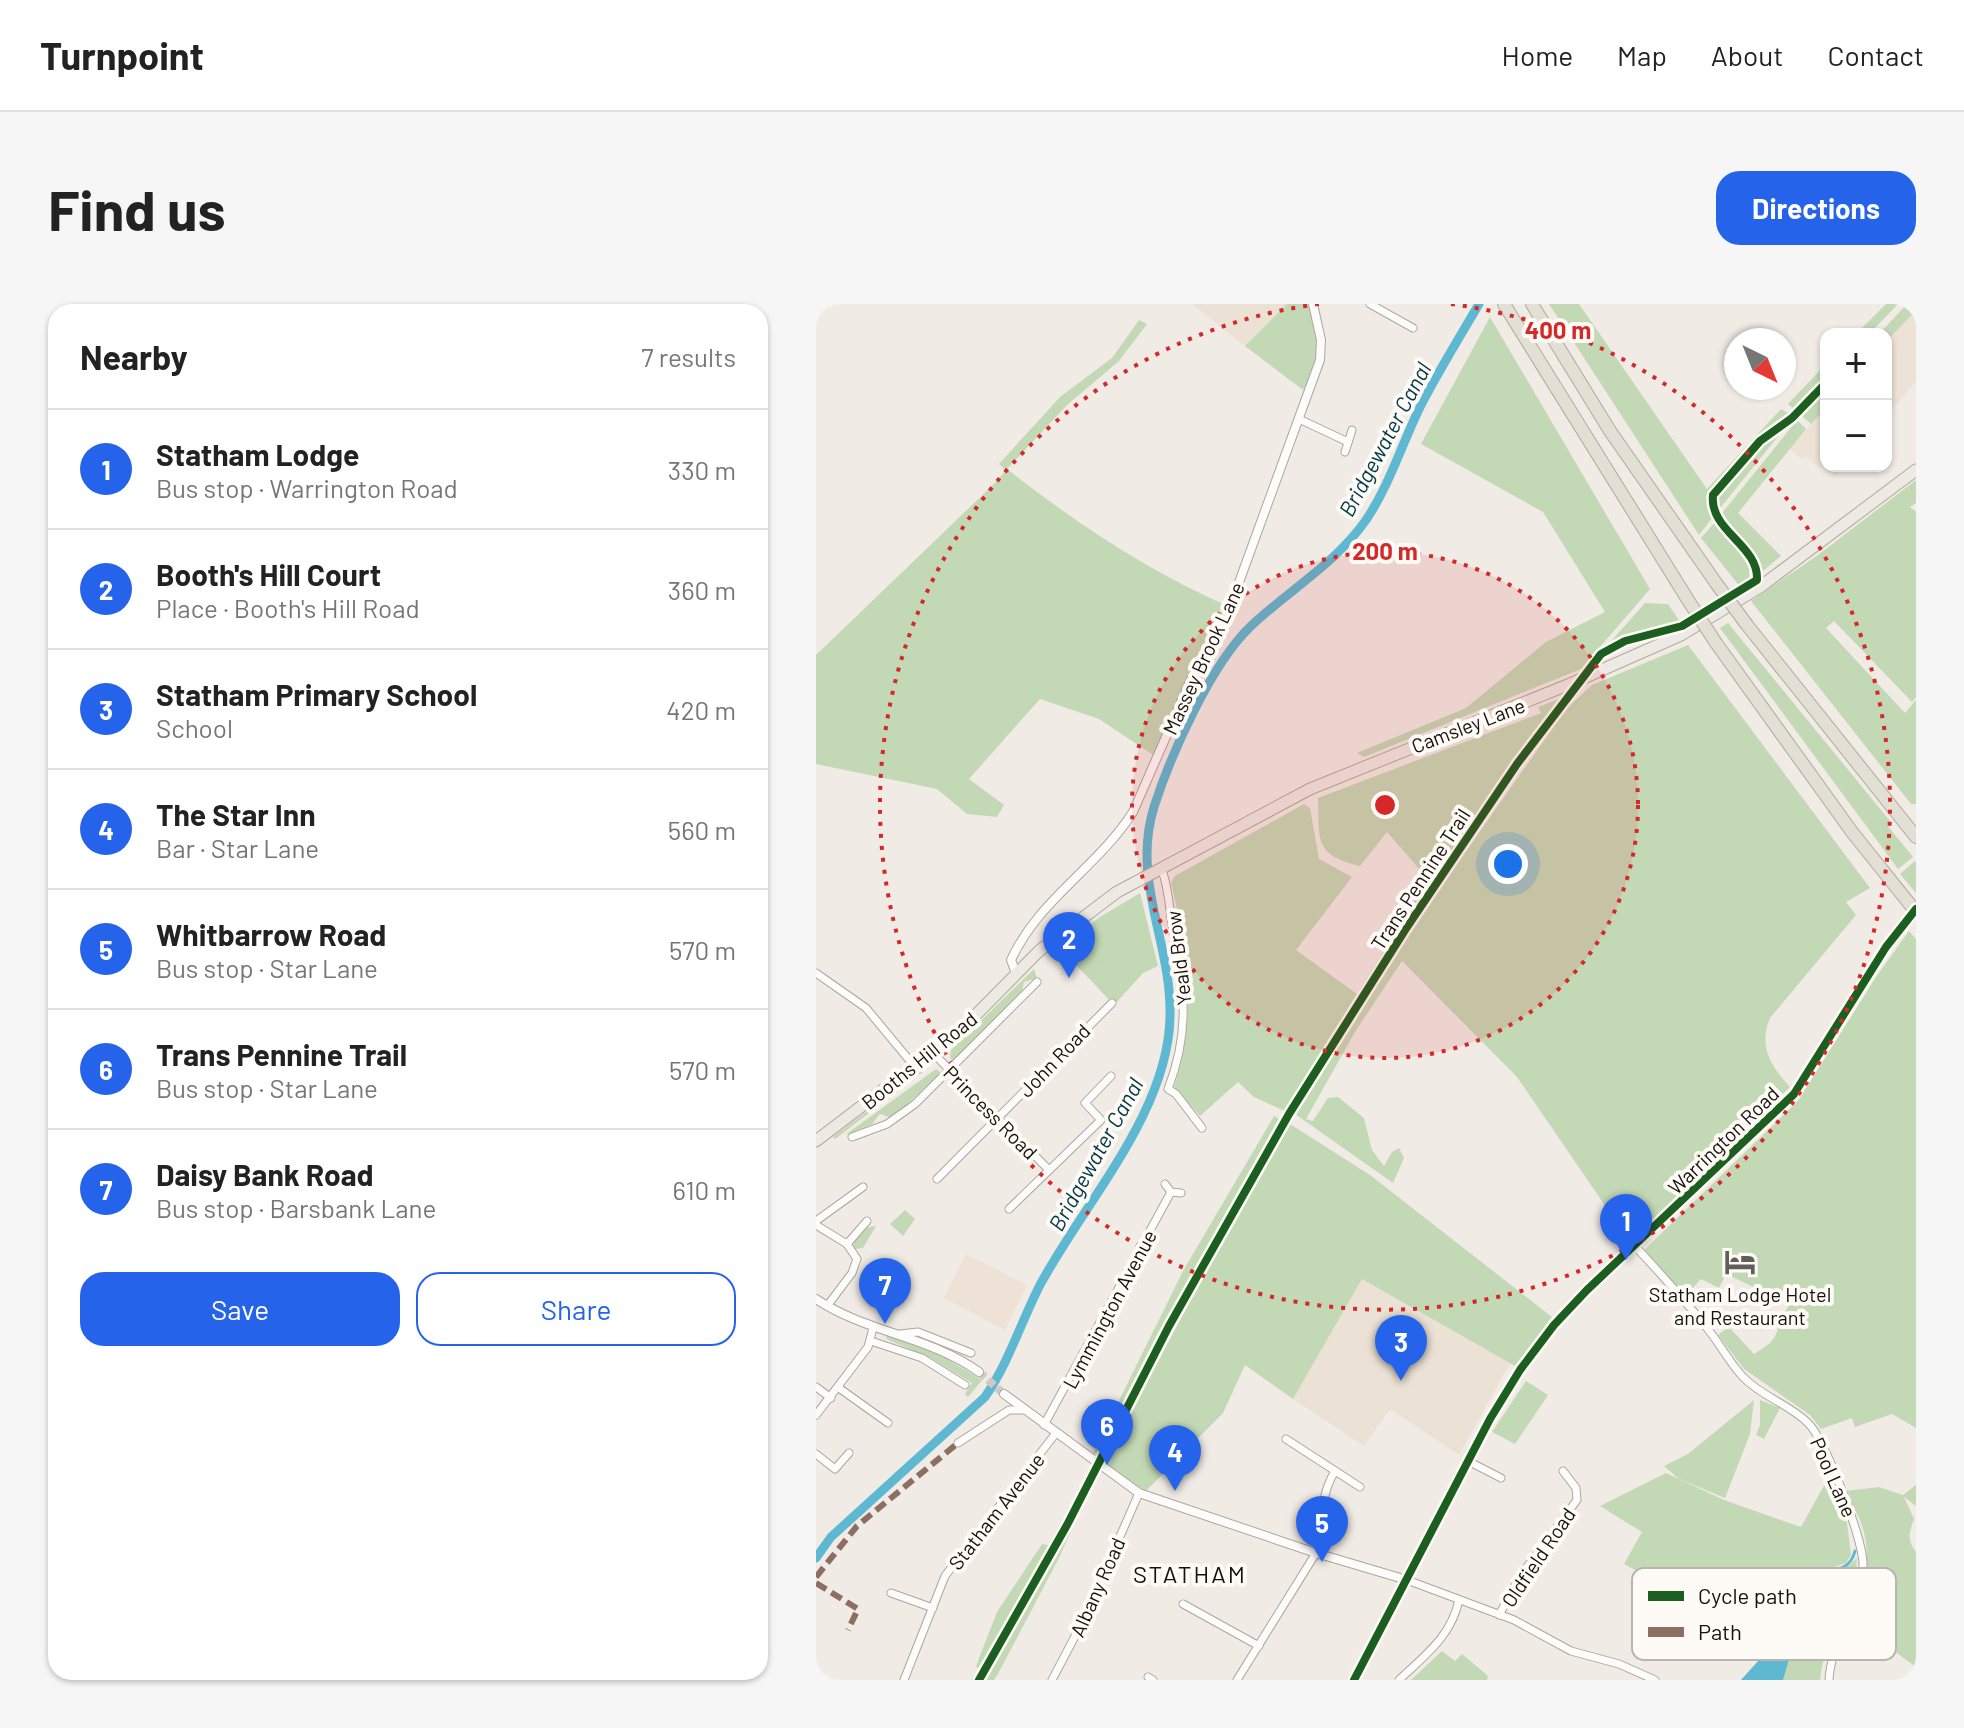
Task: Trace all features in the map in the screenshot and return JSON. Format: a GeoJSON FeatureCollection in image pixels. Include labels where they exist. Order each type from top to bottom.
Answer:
{"type":"FeatureCollection","features":[{"type":"Feature","properties":{"kind":"highway"},"geometry":{"type":"LineString","coordinates":[[1532,304],[1610,431],[1716,583],[1916,837]]}},
{"type":"Feature","properties":{"kind":"highway"},"geometry":{"type":"LineString","coordinates":[[1505,305],[1716,643],[1852,832],[1916,911]]}},
{"type":"Feature","properties":{"kind":"main road","name":"Camsley Lane"},"geometry":{"type":"LineString","coordinates":[[1016,973],[1081,917],[1143,879],[1310,789],[1602,671],[1681,635],[1736,602],[1916,470]]}},
{"type":"Feature","properties":{"kind":"main road","name":"Booths Hill Road"},"geometry":{"type":"LineString","coordinates":[[816,1141],[933,1053],[968,1023],[1016,973]]}},
{"type":"Feature","properties":{"kind":"street","name":"Massey Brook Lane"},"geometry":{"type":"LineString","coordinates":[[1016,973],[1011,960],[1027,930],[1046,905],[1122,830],[1133,812],[1190,682],[1230,607],[1320,360],[1321,340],[1313,304]]}},
{"type":"Feature","properties":{"kind":"street"},"geometry":{"type":"LineString","coordinates":[[1370,304],[1413,328]]}},
{"type":"Feature","properties":{"kind":"street"},"geometry":{"type":"LineString","coordinates":[[1299,419],[1348,442]]}},
{"type":"Feature","properties":{"kind":"street"},"geometry":{"type":"LineString","coordinates":[[1345,452],[1352,430]]}},
{"type":"Feature","properties":{"kind":"street","name":"Yeald Brow"},"geometry":{"type":"LineString","coordinates":[[1160,871],[1171,903],[1185,995],[1184,1037],[1168,1089],[1176,1094],[1202,1128]]}},
{"type":"Feature","properties":{"kind":"street","name":"Warrington Road"},"geometry":{"type":"LineString","coordinates":[[1354,1680],[1502,1398],[1554,1325],[1794,1094],[1886,947],[1916,911]]}},
{"type":"Feature","properties":{"kind":"street"},"geometry":{"type":"LineString","coordinates":[[816,973],[866,1008],[915,1067]]}},
{"type":"Feature","properties":{"kind":"street"},"geometry":{"type":"LineString","coordinates":[[852,1137],[899,1117],[1037,982]]}},
{"type":"Feature","properties":{"kind":"street","name":"John Road"},"geometry":{"type":"LineString","coordinates":[[937,1179],[1112,1003]]}},
{"type":"Feature","properties":{"kind":"street","name":"Princess Road"},"geometry":{"type":"LineString","coordinates":[[933,1053],[1049,1170]]}},
{"type":"Feature","properties":{"kind":"street"},"geometry":{"type":"LineString","coordinates":[[1009,1209],[1101,1120],[1085,1103],[1111,1076]]}},
{"type":"Feature","properties":{"kind":"street"},"geometry":{"type":"LineString","coordinates":[[1165,1184],[1171,1192],[1181,1193]]}},
{"type":"Feature","properties":{"kind":"street"},"geometry":{"type":"LineString","coordinates":[[827,1306],[856,1268],[857,1259],[847,1244],[816,1223],[863,1187]]}},
{"type":"Feature","properties":{"kind":"street","name":"Lymmington Avenue"},"geometry":{"type":"LineString","coordinates":[[1044,1425],[1066,1391],[1171,1192]]}},
{"type":"Feature","properties":{"kind":"street"},"geometry":{"type":"LineString","coordinates":[[847,1244],[867,1221]]}},
{"type":"Feature","properties":{"kind":"street","name":"Pool Lane"},"geometry":{"type":"LineString","coordinates":[[1634,1245],[1688,1305],[1742,1376],[1767,1398],[1804,1419],[1819,1439],[1858,1531],[1864,1568]]}},
{"type":"Feature","properties":{"kind":"street"},"geometry":{"type":"LineString","coordinates":[[816,1299],[873,1328],[943,1350],[979,1372]]}},
{"type":"Feature","properties":{"kind":"street"},"geometry":{"type":"LineString","coordinates":[[816,1415],[871,1341],[873,1328]]}},
{"type":"Feature","properties":{"kind":"street"},"geometry":{"type":"LineString","coordinates":[[900,1334],[918,1332],[971,1353]]}},
{"type":"Feature","properties":{"kind":"street"},"geometry":{"type":"LineString","coordinates":[[871,1341],[922,1358],[965,1385]]}},
{"type":"Feature","properties":{"kind":"street"},"geometry":{"type":"LineString","coordinates":[[816,1387],[831,1398]]}},
{"type":"Feature","properties":{"kind":"street"},"geometry":{"type":"LineString","coordinates":[[839,1388],[888,1423]]}},
{"type":"Feature","properties":{"kind":"street"},"geometry":{"type":"LineString","coordinates":[[1004,1394],[1139,1493],[1316,1553],[1407,1580],[1499,1615],[1571,1651],[1655,1680]]}},
{"type":"Feature","properties":{"kind":"street"},"geometry":{"type":"LineString","coordinates":[[958,1443],[1009,1410],[1024,1410]]}},
{"type":"Feature","properties":{"kind":"street","name":"Statham Avenue"},"geometry":{"type":"LineString","coordinates":[[904,1680],[945,1576],[1056,1433]]}},
{"type":"Feature","properties":{"kind":"street"},"geometry":{"type":"LineString","coordinates":[[1286,1439],[1360,1487]]}},
{"type":"Feature","properties":{"kind":"street"},"geometry":{"type":"LineString","coordinates":[[1298,1459],[1304,1450]]}},
{"type":"Feature","properties":{"kind":"street"},"geometry":{"type":"LineString","coordinates":[[816,1454],[835,1469],[849,1453]]}},
{"type":"Feature","properties":{"kind":"street"},"geometry":{"type":"LineString","coordinates":[[1468,1461],[1501,1478]]}},
{"type":"Feature","properties":{"kind":"street"},"geometry":{"type":"LineString","coordinates":[[1237,1680],[1316,1553],[1321,1535],[1321,1504],[1335,1471]]}},
{"type":"Feature","properties":{"kind":"street","name":"Oldfield Road"},"geometry":{"type":"LineString","coordinates":[[1499,1615],[1521,1575],[1577,1500],[1576,1488],[1563,1471]]}},
{"type":"Feature","properties":{"kind":"street","name":"Albany Road"},"geometry":{"type":"LineString","coordinates":[[1052,1680],[1083,1621],[1139,1493]]}},
{"type":"Feature","properties":{"kind":"street"},"geometry":{"type":"LineString","coordinates":[[891,1593],[933,1608]]}},
{"type":"Feature","properties":{"kind":"street"},"geometry":{"type":"LineString","coordinates":[[1399,1680],[1445,1635],[1455,1619],[1459,1600]]}},
{"type":"Feature","properties":{"kind":"street"},"geometry":{"type":"LineString","coordinates":[[1183,1604],[1259,1646]]}},
{"type":"Feature","properties":{"kind":"street","name":"Pool Lane"},"geometry":{"type":"LineString","coordinates":[[1829,1680],[1833,1660]]}},
{"type":"Feature","properties":{"kind":"street"},"geometry":{"type":"LineString","coordinates":[[1626,1679],[1632,1670]]}},
{"type":"Feature","properties":{"kind":"shaded area"},"geometry":{"type":"Polygon","coordinates":[[[1192,304],[1287,304],[1245,346],[1192,304]]]}},
{"type":"Feature","properties":{"kind":"shaded area"},"geometry":{"type":"Polygon","coordinates":[[[1916,310],[1916,382],[1892,409],[1892,400],[1892,336],[1916,310]]]}},
{"type":"Feature","properties":{"kind":"shaded area"},"geometry":{"type":"Polygon","coordinates":[[[1820,414],[1820,467],[1805,456],[1802,459],[1789,448],[1820,414]]]}},
{"type":"Feature","properties":{"kind":"shaded area"},"geometry":{"type":"Polygon","coordinates":[[[966,1254],[1027,1285],[1005,1330],[944,1298],[966,1254]]]}},
{"type":"Feature","properties":{"kind":"shaded area"},"geometry":{"type":"Polygon","coordinates":[[[1362,1279],[1510,1363],[1459,1455],[1390,1409],[1364,1446],[1293,1399],[1362,1279]]]}},
{"type":"Feature","properties":{"kind":"green space"},"geometry":{"type":"Polygon","coordinates":[[[1287,304],[1313,304],[1320,360],[1303,390],[1245,346],[1287,304]]]}},
{"type":"Feature","properties":{"kind":"green space"},"geometry":{"type":"Polygon","coordinates":[[[1549,304],[1579,304],[1707,489],[1781,409],[1791,415],[1761,435],[1710,493],[1707,501],[1712,518],[1699,535],[1549,304]]]}},
{"type":"Feature","properties":{"kind":"green space"},"geometry":{"type":"Polygon","coordinates":[[[1886,304],[1898,304],[1875,328],[1862,328],[1886,304]]]}},
{"type":"Feature","properties":{"kind":"green space"},"geometry":{"type":"Polygon","coordinates":[[[1907,304],[1916,304],[1916,310],[1892,336],[1892,328],[1885,328],[1907,304]]]}},
{"type":"Feature","properties":{"kind":"green space"},"geometry":{"type":"Polygon","coordinates":[[[1490,317],[1650,589],[1581,669],[1364,757],[1357,753],[1466,708],[1546,642],[1605,612],[1543,512],[1421,444],[1490,317]]]}},
{"type":"Feature","properties":{"kind":"green space"},"geometry":{"type":"Polygon","coordinates":[[[1139,320],[1147,324],[1119,361],[1067,405],[1007,469],[1114,545],[1170,578],[1230,607],[1153,755],[1099,719],[1040,699],[969,779],[1004,805],[997,817],[967,814],[937,789],[816,764],[816,655],[997,481],[1006,470],[999,464],[1060,397],[1112,358],[1139,320]]]}},
{"type":"Feature","properties":{"kind":"green space"},"geometry":{"type":"Polygon","coordinates":[[[1820,370],[1820,385],[1796,411],[1788,404],[1796,400],[1796,396],[1820,370]]]}},
{"type":"Feature","properties":{"kind":"green space"},"geometry":{"type":"Polygon","coordinates":[[[1820,397],[1820,414],[1811,424],[1802,416],[1820,397]]]}},
{"type":"Feature","properties":{"kind":"green space"},"geometry":{"type":"Polygon","coordinates":[[[1797,420],[1806,429],[1738,513],[1781,556],[1763,571],[1719,517],[1797,420]]]}},
{"type":"Feature","properties":{"kind":"green space"},"geometry":{"type":"Polygon","coordinates":[[[1788,424],[1716,513],[1715,495],[1762,442],[1788,424]]]}},
{"type":"Feature","properties":{"kind":"green space"},"geometry":{"type":"Polygon","coordinates":[[[1916,480],[1916,503],[1910,507],[1916,512],[1916,697],[1912,702],[1834,621],[1826,628],[1905,713],[1916,700],[1916,804],[1911,804],[1751,601],[1818,555],[1916,480]]]}},
{"type":"Feature","properties":{"kind":"green space"},"geometry":{"type":"Polygon","coordinates":[[[1716,521],[1749,566],[1749,583],[1742,589],[1701,538],[1716,521]]]}},
{"type":"Feature","properties":{"kind":"green space"},"geometry":{"type":"Polygon","coordinates":[[[1645,603],[1668,604],[1681,623],[1631,635],[1606,647],[1645,603]]]}},
{"type":"Feature","properties":{"kind":"green space"},"geometry":{"type":"Polygon","coordinates":[[[1728,623],[1890,821],[1887,825],[1913,857],[1898,869],[1720,628],[1728,623]]]}},
{"type":"Feature","properties":{"kind":"green space"},"geometry":{"type":"Polygon","coordinates":[[[1688,645],[1870,888],[1846,902],[1856,915],[1770,1018],[1765,1038],[1768,1056],[1790,1087],[1630,1242],[1517,1077],[1402,961],[1355,1032],[1306,1119],[1313,1121],[1328,1098],[1338,1097],[1364,1118],[1372,1150],[1384,1166],[1392,1152],[1399,1148],[1404,1158],[1393,1183],[1295,1114],[1408,933],[1567,708],[1592,685],[1688,645]]]}},
{"type":"Feature","properties":{"kind":"green space"},"geometry":{"type":"Polygon","coordinates":[[[1566,696],[1456,849],[1285,1111],[1254,1097],[1238,1082],[1200,1116],[1174,1087],[1186,1036],[1188,1011],[1182,933],[1171,882],[1175,876],[1304,804],[1310,808],[1319,859],[1352,877],[1296,950],[1357,994],[1428,879],[1387,832],[1360,866],[1334,857],[1322,844],[1318,798],[1541,713],[1538,707],[1566,696]]]}},
{"type":"Feature","properties":{"kind":"green space"},"geometry":{"type":"Polygon","coordinates":[[[1916,863],[1916,893],[1900,874],[1916,863]]]}},
{"type":"Feature","properties":{"kind":"green space"},"geometry":{"type":"Polygon","coordinates":[[[1140,893],[1158,966],[1143,973],[1114,1005],[1060,948],[1100,917],[1140,893]]]}},
{"type":"Feature","properties":{"kind":"green space"},"geometry":{"type":"Polygon","coordinates":[[[1909,931],[1916,939],[1916,1428],[1892,1414],[1855,1427],[1852,1418],[1821,1429],[1810,1415],[1744,1369],[1718,1335],[1729,1327],[1754,1354],[1775,1337],[1778,1311],[1785,1313],[1795,1292],[1787,1303],[1726,1274],[1719,1288],[1701,1279],[1685,1296],[1642,1252],[1798,1101],[1876,977],[1909,931]]]}},
{"type":"Feature","properties":{"kind":"green space"},"geometry":{"type":"Polygon","coordinates":[[[1034,969],[1037,978],[1024,982],[1022,992],[953,1062],[951,1050],[1034,969]]]}},
{"type":"Feature","properties":{"kind":"green space"},"geometry":{"type":"Polygon","coordinates":[[[923,1069],[835,1139],[833,1137],[923,1069]]]}},
{"type":"Feature","properties":{"kind":"green space"},"geometry":{"type":"Polygon","coordinates":[[[936,1069],[941,1073],[892,1118],[880,1114],[872,1124],[845,1135],[936,1069]]]}},
{"type":"Feature","properties":{"kind":"green space"},"geometry":{"type":"Polygon","coordinates":[[[1274,1116],[1281,1120],[1098,1454],[1093,1453],[1183,1271],[1274,1116]]]}},
{"type":"Feature","properties":{"kind":"green space"},"geometry":{"type":"Polygon","coordinates":[[[1290,1124],[1370,1175],[1552,1317],[1515,1366],[1362,1279],[1293,1399],[1245,1365],[1223,1413],[1146,1491],[1104,1465],[1105,1459],[1247,1196],[1290,1124]]]}},
{"type":"Feature","properties":{"kind":"green space"},"geometry":{"type":"Polygon","coordinates":[[[905,1210],[915,1219],[903,1236],[890,1224],[905,1210]]]}},
{"type":"Feature","properties":{"kind":"green space"},"geometry":{"type":"Polygon","coordinates":[[[876,1226],[863,1248],[854,1249],[853,1239],[863,1228],[876,1226]]]}},
{"type":"Feature","properties":{"kind":"green space"},"geometry":{"type":"Polygon","coordinates":[[[885,1335],[937,1353],[982,1380],[968,1397],[965,1394],[972,1383],[931,1358],[888,1340],[885,1335]]]}},
{"type":"Feature","properties":{"kind":"green space"},"geometry":{"type":"Polygon","coordinates":[[[1526,1381],[1548,1395],[1515,1444],[1492,1432],[1526,1381]]]}},
{"type":"Feature","properties":{"kind":"green space"},"geometry":{"type":"Polygon","coordinates":[[[1754,1400],[1750,1434],[1725,1498],[1679,1479],[1664,1466],[1688,1454],[1754,1400]]]}},
{"type":"Feature","properties":{"kind":"green space"},"geometry":{"type":"Polygon","coordinates":[[[1760,1400],[1780,1408],[1764,1439],[1756,1435],[1760,1425],[1760,1400]]]}},
{"type":"Feature","properties":{"kind":"green space"},"geometry":{"type":"Polygon","coordinates":[[[1097,1473],[1059,1558],[999,1672],[994,1680],[985,1680],[1097,1473]]]}},
{"type":"Feature","properties":{"kind":"green space"},"geometry":{"type":"Polygon","coordinates":[[[1666,1473],[1724,1500],[1801,1527],[1826,1482],[1847,1523],[1851,1555],[1846,1563],[1832,1568],[1632,1568],[1624,1564],[1642,1532],[1600,1506],[1666,1473]]]}},
{"type":"Feature","properties":{"kind":"green space"},"geometry":{"type":"Polygon","coordinates":[[[1916,1485],[1916,1506],[1904,1497],[1914,1519],[1910,1536],[1916,1552],[1916,1667],[1896,1652],[1896,1568],[1866,1568],[1864,1533],[1845,1491],[1879,1487],[1903,1495],[1916,1485]]]}},
{"type":"Feature","properties":{"kind":"green space"},"geometry":{"type":"Polygon","coordinates":[[[1073,1500],[980,1671],[976,1666],[997,1612],[1042,1544],[1048,1545],[1073,1500]]]}},
{"type":"Feature","properties":{"kind":"green space"},"geometry":{"type":"Polygon","coordinates":[[[1857,1558],[1856,1568],[1845,1568],[1857,1558]]]}},
{"type":"Feature","properties":{"kind":"green space"},"geometry":{"type":"Polygon","coordinates":[[[1442,1651],[1455,1661],[1462,1654],[1488,1676],[1487,1680],[1411,1680],[1442,1651]]]}},
{"type":"Feature","properties":{"kind":"green space"},"geometry":{"type":"Polygon","coordinates":[[[1787,1660],[1824,1660],[1820,1680],[1783,1680],[1787,1660]]]}},
{"type":"Feature","properties":{"kind":"water"},"geometry":{"type":"Polygon","coordinates":[[[1759,1660],[1789,1660],[1783,1680],[1741,1680],[1759,1660]]]}},
{"type":"Feature","properties":{"kind":"waterway","name":"Bridgewater Canal"},"geometry":{"type":"LineString","coordinates":[[816,1558],[831,1537],[985,1397],[1008,1356],[1040,1285],[1140,1122],[1166,1053],[1170,1017],[1169,990],[1147,861],[1148,834],[1154,807],[1171,762],[1207,686],[1236,643],[1265,613],[1341,550],[1366,520],[1420,407],[1479,304]]}},
{"type":"Feature","properties":{"kind":"waterway"},"geometry":{"type":"LineString","coordinates":[[1840,1568],[1853,1558],[1855,1551]]}},
{"type":"Feature","properties":{"kind":"tunnel"},"geometry":{"type":"LineString","coordinates":[[979,1372],[1004,1394]]}},
{"type":"Feature","properties":{"kind":"marked path"},"geometry":{"type":"LineString","coordinates":[[816,1577],[857,1526],[958,1443]]}},
{"type":"Feature","properties":{"kind":"marked path"},"geometry":{"type":"LineString","coordinates":[[816,1583],[858,1609],[848,1630]]}},
{"type":"Feature","properties":{"kind":"cycle path","name":"Trans Pennine Trail"},"geometry":{"type":"LineString","coordinates":[[979,1680],[1067,1525],[1169,1326],[1289,1114],[1405,930],[1517,764],[1601,654],[1625,641],[1682,626],[1757,580],[1756,568],[1750,557],[1718,519],[1713,495],[1760,441],[1792,418],[1820,389]]}},
{"type":"Feature","properties":{"kind":"cycle path"},"geometry":{"type":"LineString","coordinates":[[1354,1680],[1490,1419],[1520,1370],[1554,1325],[1587,1290],[1794,1094],[1886,947],[1916,909]]}},
{"type":"Feature","properties":{"kind":"place","name":"Booth's Hill Court"},"geometry":{"type":"Point","coordinates":[1069,978]}},
{"type":"Feature","properties":{"kind":"place","name":"Statham Lodge"},"geometry":{"type":"Point","coordinates":[1626,1260]}},
{"type":"Feature","properties":{"kind":"place","name":"Statham Lodge Hotel and Restaurant"},"geometry":{"type":"Point","coordinates":[1740,1262]}},
{"type":"Feature","properties":{"kind":"place","name":"Daisy Bank Road"},"geometry":{"type":"Point","coordinates":[885,1324]}},
{"type":"Feature","properties":{"kind":"place","name":"Statham Primary School"},"geometry":{"type":"Point","coordinates":[1401,1381]}},
{"type":"Feature","properties":{"kind":"place","name":"Trans Pennine Trail"},"geometry":{"type":"Point","coordinates":[1107,1465]}},
{"type":"Feature","properties":{"kind":"place","name":"The Star Inn"},"geometry":{"type":"Point","coordinates":[1175,1491]}},
{"type":"Feature","properties":{"kind":"place","name":"Whitbarrow Road"},"geometry":{"type":"Point","coordinates":[1322,1562]}},
{"type":"Feature","properties":{"kind":"district","name":"STATHAM"},"geometry":{"type":"Point","coordinates":[1190,1573]}}]}
